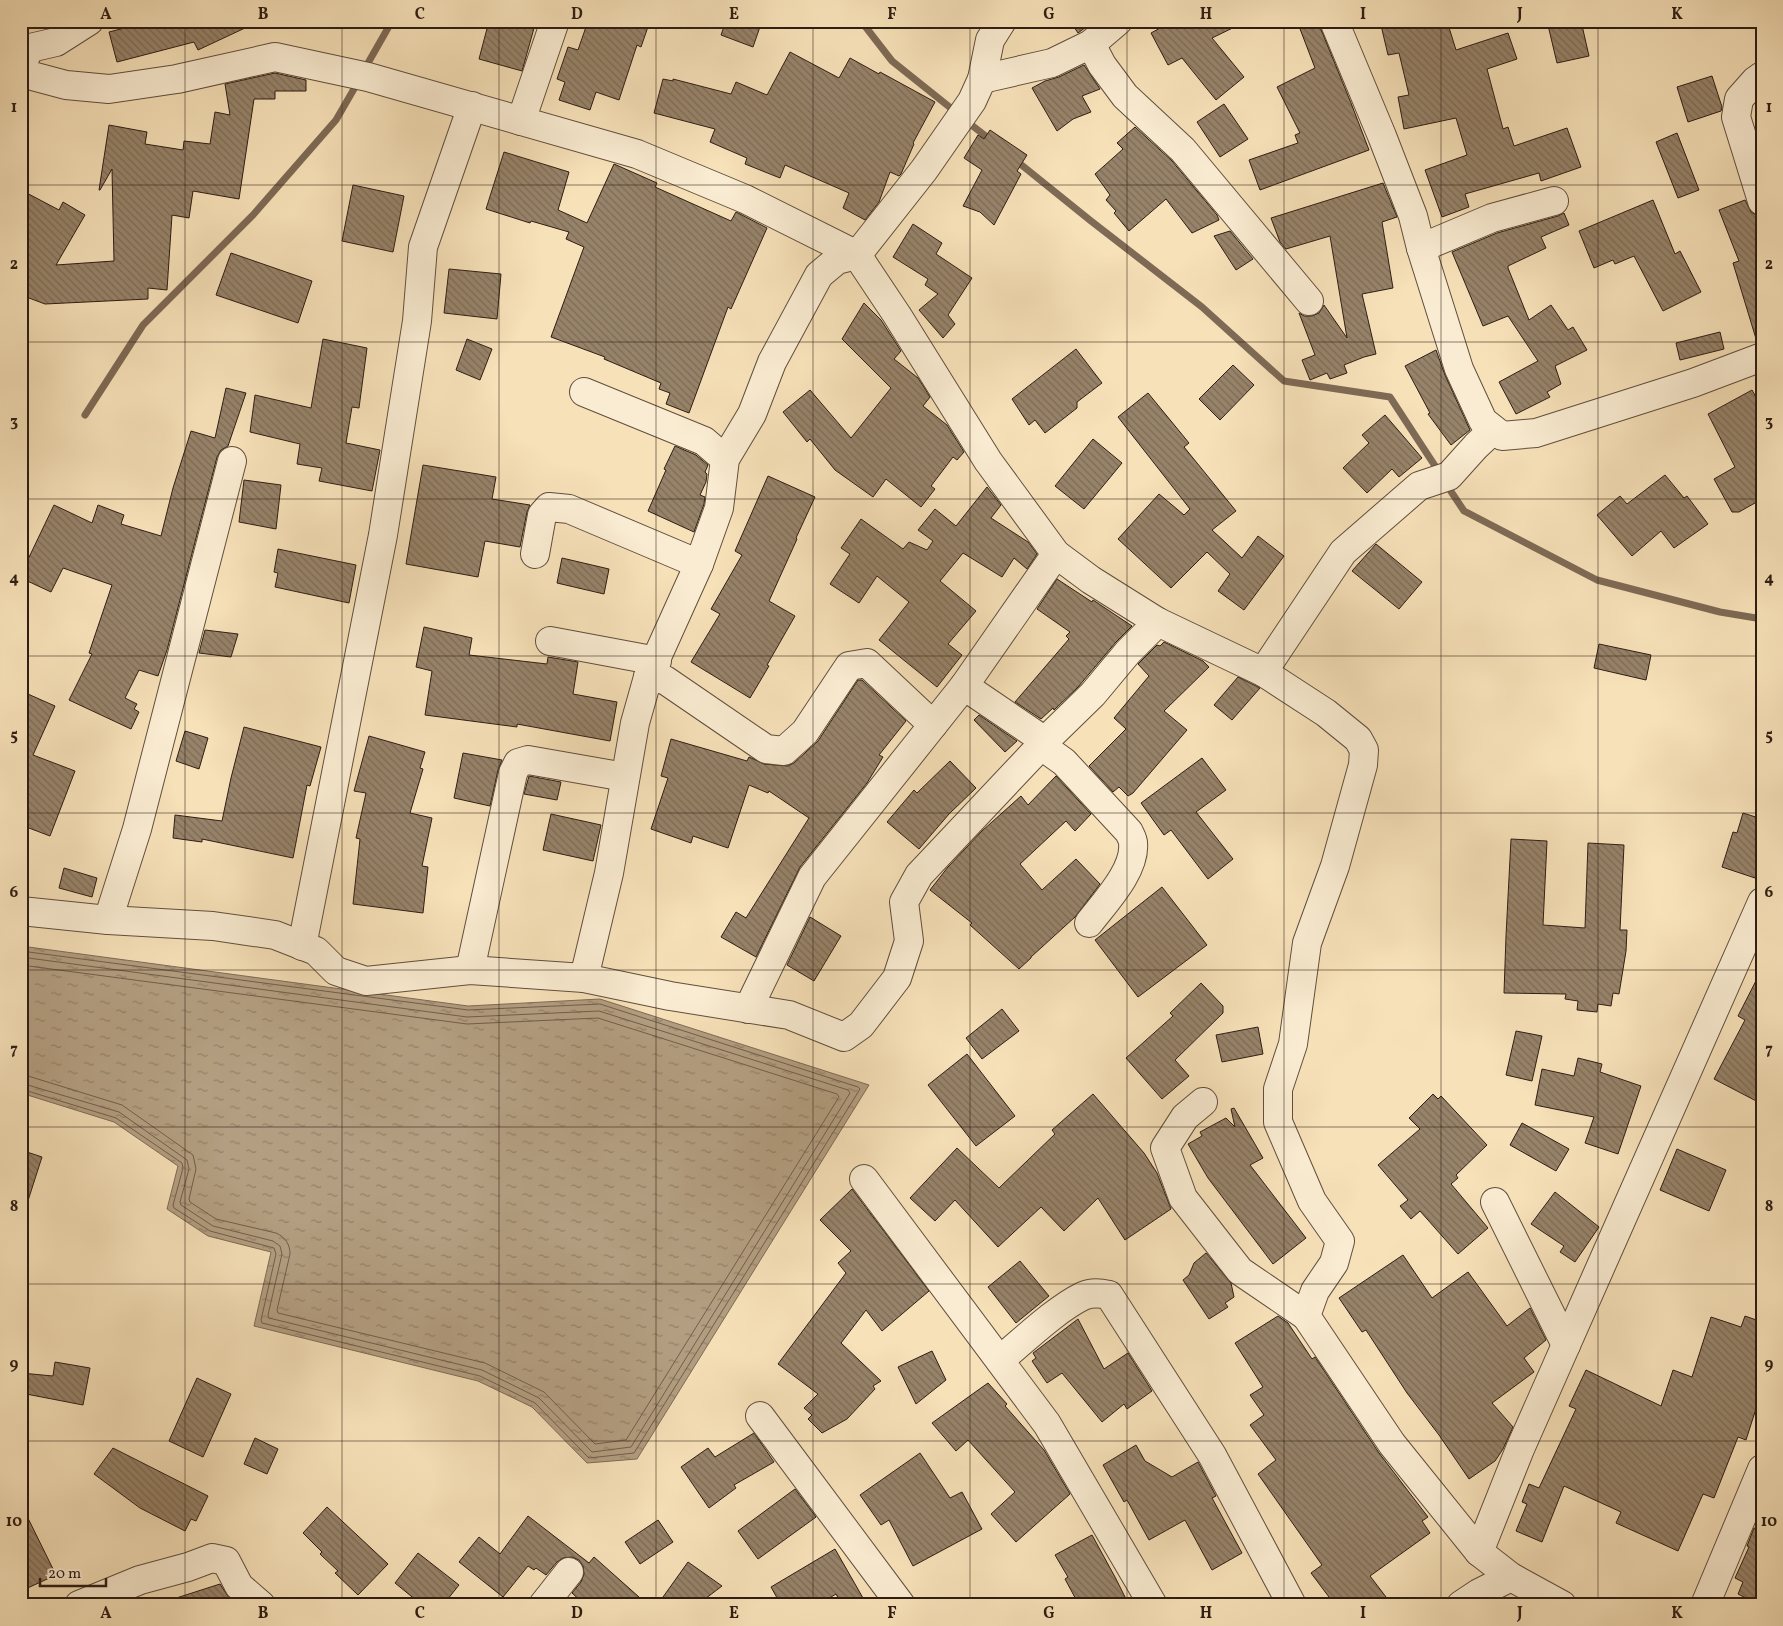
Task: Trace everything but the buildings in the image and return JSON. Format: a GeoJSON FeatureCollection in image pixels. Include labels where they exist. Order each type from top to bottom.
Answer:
{"type":"FeatureCollection","features":[{"type":"Feature","properties":{"kind":"street"},"geometry":{"type":"LineString","coordinates":[[21,66],[30,48],[56,42],[88,21]]}},
{"type":"Feature","properties":{"kind":"street"},"geometry":{"type":"LineString","coordinates":[[521,120],[555,21]]}},
{"type":"Feature","properties":{"kind":"street"},"geometry":{"type":"LineString","coordinates":[[584,978],[609,873],[635,723],[652,669],[699,564],[719,508],[726,459],[752,414],[772,362],[819,275],[837,260],[857,255],[924,170],[972,101],[982,79],[990,40],[1002,21]]}},
{"type":"Feature","properties":{"kind":"street"},"geometry":{"type":"LineString","coordinates":[[982,79],[1052,63],[1091,44],[1118,21]]}},
{"type":"Feature","properties":{"kind":"street"},"geometry":{"type":"LineString","coordinates":[[1334,21],[1410,208],[1459,369],[1482,421],[1493,430],[1502,436],[1536,433],[1693,382],[1757,365]]}},
{"type":"Feature","properties":{"kind":"street"},"geometry":{"type":"LineString","coordinates":[[1091,44],[1102,65],[1125,96],[1183,150],[1309,301]]}},
{"type":"Feature","properties":{"kind":"street"},"geometry":{"type":"LineString","coordinates":[[21,73],[66,86],[109,89],[177,79],[275,57],[368,77],[637,154],[745,199],[857,255],[988,461],[1056,554],[1091,580],[1158,622],[1263,672],[1326,712],[1358,739],[1364,750],[1363,765],[1334,866],[1307,943],[1293,1044],[1278,1089],[1278,1122],[1312,1201],[1340,1241],[1334,1263],[1315,1291],[1306,1316]]}},
{"type":"Feature","properties":{"kind":"street"},"geometry":{"type":"LineString","coordinates":[[1762,76],[1739,99],[1736,116],[1762,201]]}},
{"type":"Feature","properties":{"kind":"street"},"geometry":{"type":"LineString","coordinates":[[302,946],[383,535],[416,321],[423,247],[472,106]]}},
{"type":"Feature","properties":{"kind":"street"},"geometry":{"type":"LineString","coordinates":[[1421,248],[1492,218],[1554,201]]}},
{"type":"Feature","properties":{"kind":"street"},"geometry":{"type":"LineString","coordinates":[[584,392],[704,441],[726,459]]}},
{"type":"Feature","properties":{"kind":"street"},"geometry":{"type":"LineString","coordinates":[[1263,672],[1343,552],[1419,486],[1449,476],[1493,430]]}},
{"type":"Feature","properties":{"kind":"street"},"geometry":{"type":"LineString","coordinates":[[108,920],[137,829],[232,461]]}},
{"type":"Feature","properties":{"kind":"street"},"geometry":{"type":"LineString","coordinates":[[535,554],[542,515],[549,506],[570,509],[699,564]]}},
{"type":"Feature","properties":{"kind":"street"},"geometry":{"type":"LineString","coordinates":[[748,1009],[812,878],[964,686],[1056,554]]}},
{"type":"Feature","properties":{"kind":"street"},"geometry":{"type":"LineString","coordinates":[[21,911],[108,920],[212,926],[275,935],[316,951],[336,970],[366,981],[470,970],[584,978],[670,996],[789,1015],[844,1037],[861,1025],[897,978],[909,941],[904,902],[920,875],[1045,741],[1093,694],[1128,652],[1158,622]]}},
{"type":"Feature","properties":{"kind":"street"},"geometry":{"type":"LineString","coordinates":[[550,641],[652,669],[665,680],[766,749],[784,751],[805,732],[849,666],[868,663],[933,725]]}},
{"type":"Feature","properties":{"kind":"street"},"geometry":{"type":"LineString","coordinates":[[964,686],[1045,741],[1050,752],[1064,762],[1129,832],[1133,842],[1132,858],[1126,873],[1089,923]]}},
{"type":"Feature","properties":{"kind":"street"},"geometry":{"type":"LineString","coordinates":[[470,970],[513,773],[518,763],[528,760],[626,777]]}},
{"type":"Feature","properties":{"kind":"street"},"geometry":{"type":"LineString","coordinates":[[1479,1552],[1520,1449],[1762,902]]}},
{"type":"Feature","properties":{"kind":"street"},"geometry":{"type":"LineString","coordinates":[[1203,1102],[1185,1117],[1165,1148],[1183,1198],[1240,1271],[1306,1316],[1392,1444],[1479,1552],[1511,1577],[1562,1605]]}},
{"type":"Feature","properties":{"kind":"street"},"geometry":{"type":"LineString","coordinates":[[864,1179],[1047,1424],[1153,1605]]}},
{"type":"Feature","properties":{"kind":"street"},"geometry":{"type":"LineString","coordinates":[[1496,1202],[1566,1345]]}},
{"type":"Feature","properties":{"kind":"street"},"geometry":{"type":"LineString","coordinates":[[1000,1360],[1058,1313],[1084,1296],[1097,1293],[1109,1296],[1212,1455],[1292,1605]]}},
{"type":"Feature","properties":{"kind":"street"},"geometry":{"type":"LineString","coordinates":[[760,1416],[901,1605]]}},
{"type":"Feature","properties":{"kind":"street"},"geometry":{"type":"LineString","coordinates":[[1705,1605],[1762,1470]]}},
{"type":"Feature","properties":{"kind":"street"},"geometry":{"type":"LineString","coordinates":[[79,1605],[140,1580],[188,1567],[239,1586],[261,1605]]}},
{"type":"Feature","properties":{"kind":"street"},"geometry":{"type":"LineString","coordinates":[[543,1605],[569,1572]]}},
{"type":"Feature","properties":{"kind":"street"},"geometry":{"type":"LineString","coordinates":[[1476,1601],[1511,1577]]}},
{"type":"Feature","properties":{"kind":"water"},"geometry":{"type":"Polygon","coordinates":[[[21,946],[468,1006],[600,999],[869,1085],[637,1459],[587,1463],[532,1407],[478,1381],[254,1326],[271,1252],[208,1236],[167,1209],[178,1166],[114,1122],[21,1093],[21,946]]]}},
{"type":"Feature","properties":{"kind":"waterway"},"geometry":{"type":"LineString","coordinates":[[364,70],[392,21]]}},
{"type":"Feature","properties":{"kind":"waterway"},"geometry":{"type":"LineString","coordinates":[[861,21],[892,61],[957,113]]}},
{"type":"Feature","properties":{"kind":"waterway"},"geometry":{"type":"LineString","coordinates":[[85,415],[143,325],[253,215],[336,120],[358,82]]}},
{"type":"Feature","properties":{"kind":"waterway"},"geometry":{"type":"LineString","coordinates":[[965,120],[992,141]]}},
{"type":"Feature","properties":{"kind":"waterway"},"geometry":{"type":"LineString","coordinates":[[1014,159],[1202,307],[1284,381],[1390,397],[1439,472]]}},
{"type":"Feature","properties":{"kind":"waterway"},"geometry":{"type":"LineString","coordinates":[[1446,484],[1464,511],[1597,580],[1720,612],[1762,619]]}}]}
